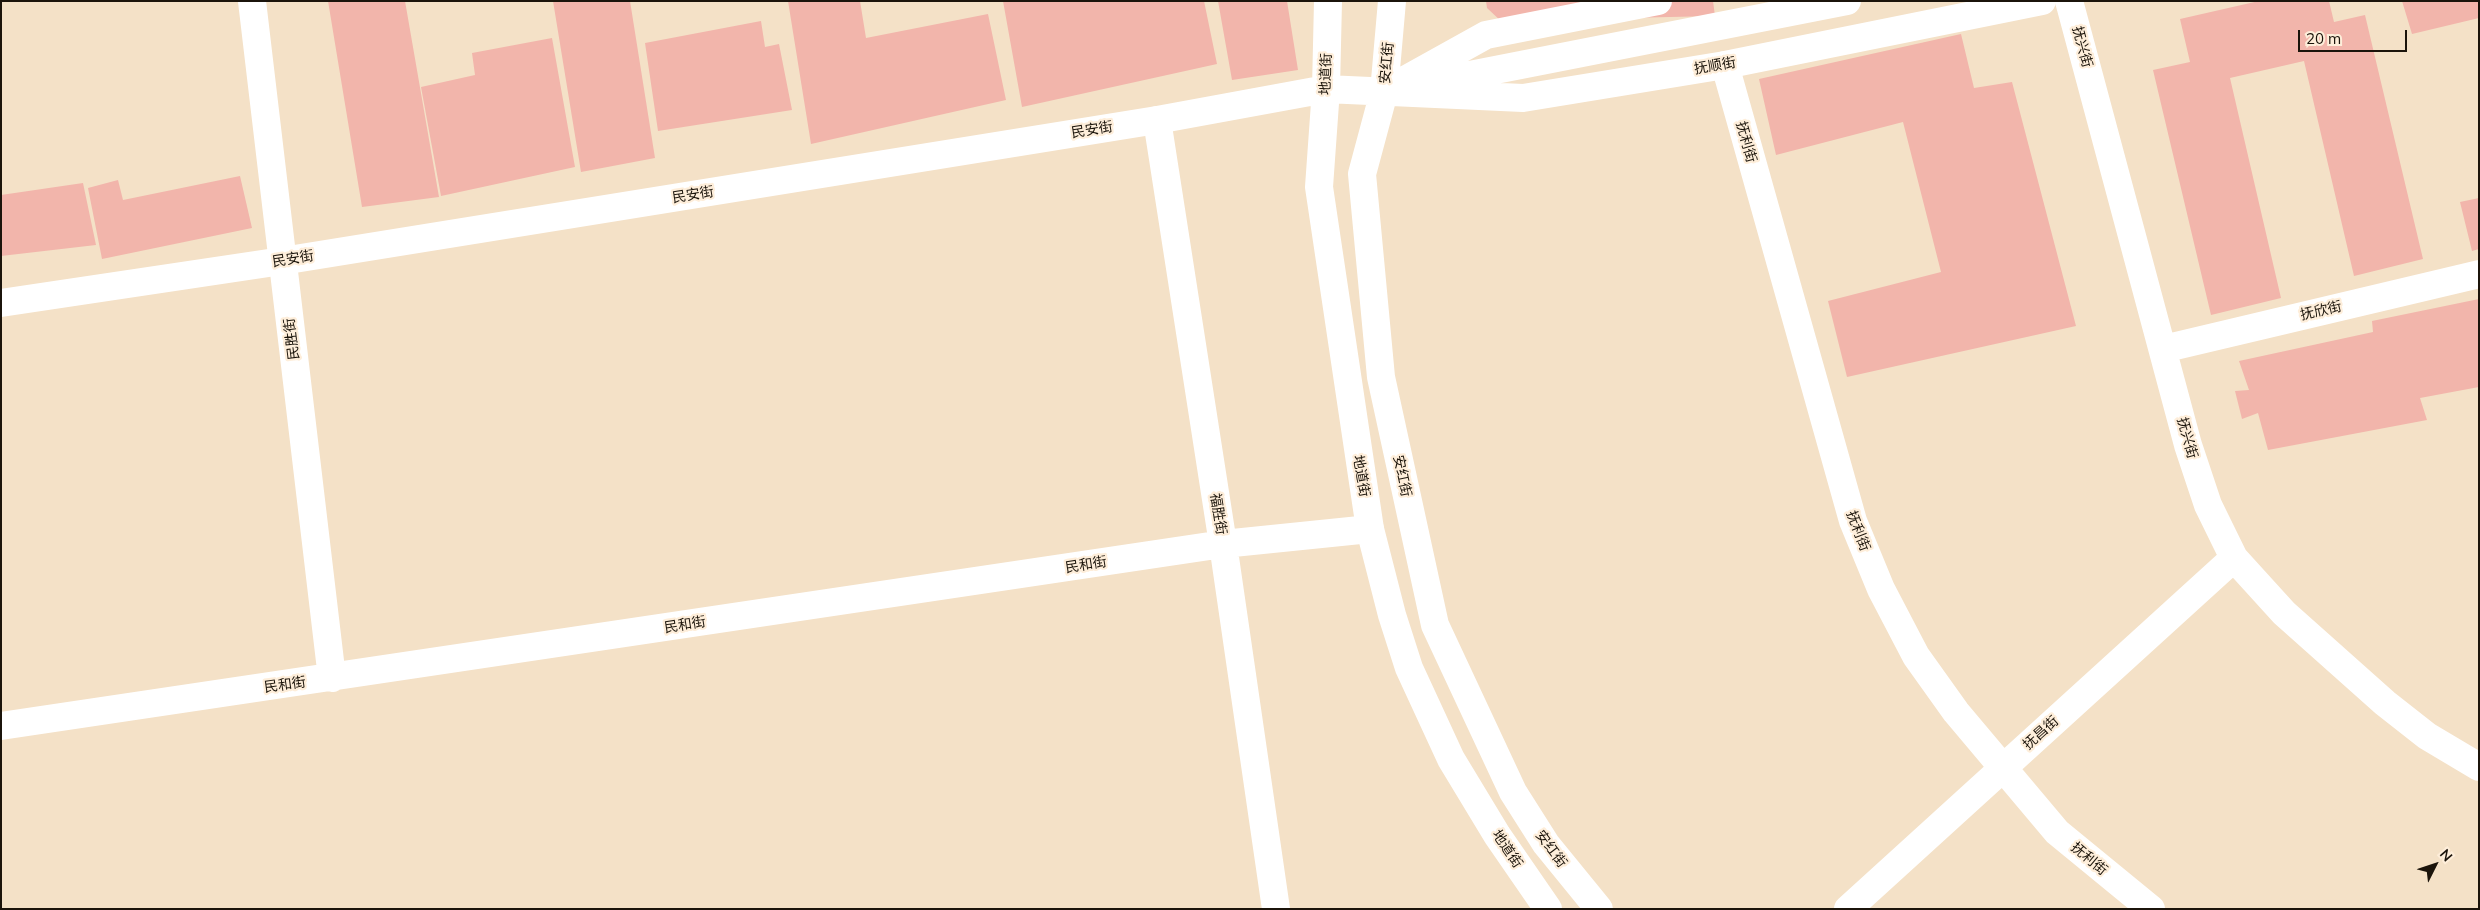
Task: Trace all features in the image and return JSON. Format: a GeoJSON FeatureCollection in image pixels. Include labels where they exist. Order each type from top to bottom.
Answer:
{"type":"FeatureCollection","features":[{"type":"Feature","properties":{"kind":"street","name":"民胜街"},"geometry":{"type":"LineString","coordinates":[[252,1],[332,678]]}},
{"type":"Feature","properties":{"kind":"street","name":"地道街"},"geometry":{"type":"LineString","coordinates":[[1328,1],[1326,89],[1319,187],[1370,528],[1392,616],[1409,668],[1451,759],[1497,835],[1548,909]]}},
{"type":"Feature","properties":{"kind":"street","name":"安红街"},"geometry":{"type":"LineString","coordinates":[[1392,1],[1384,92],[1362,174],[1381,377],[1435,625],[1513,792],[1546,844],[1599,909]]}},
{"type":"Feature","properties":{"kind":"street"},"geometry":{"type":"LineString","coordinates":[[1384,92],[1486,35],[1658,1]]}},
{"type":"Feature","properties":{"kind":"street"},"geometry":{"type":"LineString","coordinates":[[1384,92],[1847,1]]}},
{"type":"Feature","properties":{"kind":"street","name":"抚顺街"},"geometry":{"type":"LineString","coordinates":[[1384,92],[1523,98],[1725,65],[2042,1]]}},
{"type":"Feature","properties":{"kind":"street","name":"抚兴街"},"geometry":{"type":"LineString","coordinates":[[2069,1],[2188,445],[2202,488],[2234,558],[2284,613],[2378,696],[2427,736],[2479,767]]}},
{"type":"Feature","properties":{"kind":"street","name":"抚利街"},"geometry":{"type":"LineString","coordinates":[[1725,65],[1853,522],[1881,589],[1916,656],[1956,712],[2002,768],[2056,832],[2151,909]]}},
{"type":"Feature","properties":{"kind":"street","name":"民安街"},"geometry":{"type":"LineString","coordinates":[[1,303],[282,261],[1157,120],[1326,89],[1384,92]]}},
{"type":"Feature","properties":{"kind":"street","name":"福胜街"},"geometry":{"type":"LineString","coordinates":[[1157,120],[1223,544],[1276,909]]}},
{"type":"Feature","properties":{"kind":"street","name":"抚欣街"},"geometry":{"type":"LineString","coordinates":[[2163,348],[2479,274]]}},
{"type":"Feature","properties":{"kind":"street","name":"民和街"},"geometry":{"type":"LineString","coordinates":[[1,726],[1223,544],[1370,528]]}},
{"type":"Feature","properties":{"kind":"street","name":"抚昌街"},"geometry":{"type":"LineString","coordinates":[[1848,909],[2234,558]]}},
{"type":"Feature","properties":{"kind":"building"},"geometry":{"type":"Polygon","coordinates":[[[328,1],[405,1],[439,197],[362,207],[328,1]]]}},
{"type":"Feature","properties":{"kind":"building"},"geometry":{"type":"Polygon","coordinates":[[[553,1],[630,1],[655,158],[581,172],[553,1]]]}},
{"type":"Feature","properties":{"kind":"building"},"geometry":{"type":"Polygon","coordinates":[[[788,1],[860,1],[866,38],[988,14],[1006,100],[811,144],[788,1]]]}},
{"type":"Feature","properties":{"kind":"building"},"geometry":{"type":"Polygon","coordinates":[[[1003,1],[1204,1],[1217,64],[1022,107],[1003,1]]]}},
{"type":"Feature","properties":{"kind":"building"},"geometry":{"type":"Polygon","coordinates":[[[1218,1],[1287,1],[1298,70],[1232,80],[1218,1]]]}},
{"type":"Feature","properties":{"kind":"building"},"geometry":{"type":"Polygon","coordinates":[[[1486,1],[1713,1],[1715,16],[1535,20],[1520,39],[1487,8],[1486,1]]]}},
{"type":"Feature","properties":{"kind":"building"},"geometry":{"type":"Polygon","coordinates":[[[2259,1],[2329,1],[2334,22],[2365,15],[2423,259],[2354,276],[2304,61],[2230,78],[2281,298],[2211,315],[2153,70],[2190,62],[2180,19],[2259,1]]]}},
{"type":"Feature","properties":{"kind":"building"},"geometry":{"type":"Polygon","coordinates":[[[2402,1],[2479,1],[2479,18],[2412,34],[2402,1]]]}},
{"type":"Feature","properties":{"kind":"building"},"geometry":{"type":"Polygon","coordinates":[[[761,21],[765,47],[779,44],[792,110],[658,131],[645,43],[761,21]]]}},
{"type":"Feature","properties":{"kind":"building"},"geometry":{"type":"Polygon","coordinates":[[[1961,34],[1974,88],[2012,82],[2076,326],[1847,377],[1828,301],[1941,272],[1903,122],[1776,155],[1759,79],[1961,34]]]}},
{"type":"Feature","properties":{"kind":"building"},"geometry":{"type":"Polygon","coordinates":[[[552,38],[575,167],[441,196],[421,87],[475,75],[472,53],[552,38]]]}},
{"type":"Feature","properties":{"kind":"building"},"geometry":{"type":"Polygon","coordinates":[[[240,176],[252,228],[102,259],[88,188],[118,180],[123,200],[240,176]]]}},
{"type":"Feature","properties":{"kind":"building"},"geometry":{"type":"Polygon","coordinates":[[[83,183],[96,245],[1,256],[1,195],[83,183]]]}},
{"type":"Feature","properties":{"kind":"building"},"geometry":{"type":"Polygon","coordinates":[[[2479,198],[2479,249],[2472,251],[2460,202],[2479,198]]]}},
{"type":"Feature","properties":{"kind":"building"},"geometry":{"type":"Polygon","coordinates":[[[2479,299],[2479,387],[2420,398],[2427,420],[2268,450],[2258,413],[2242,419],[2235,391],[2249,390],[2239,361],[2373,332],[2372,321],[2479,299]]]}}]}
